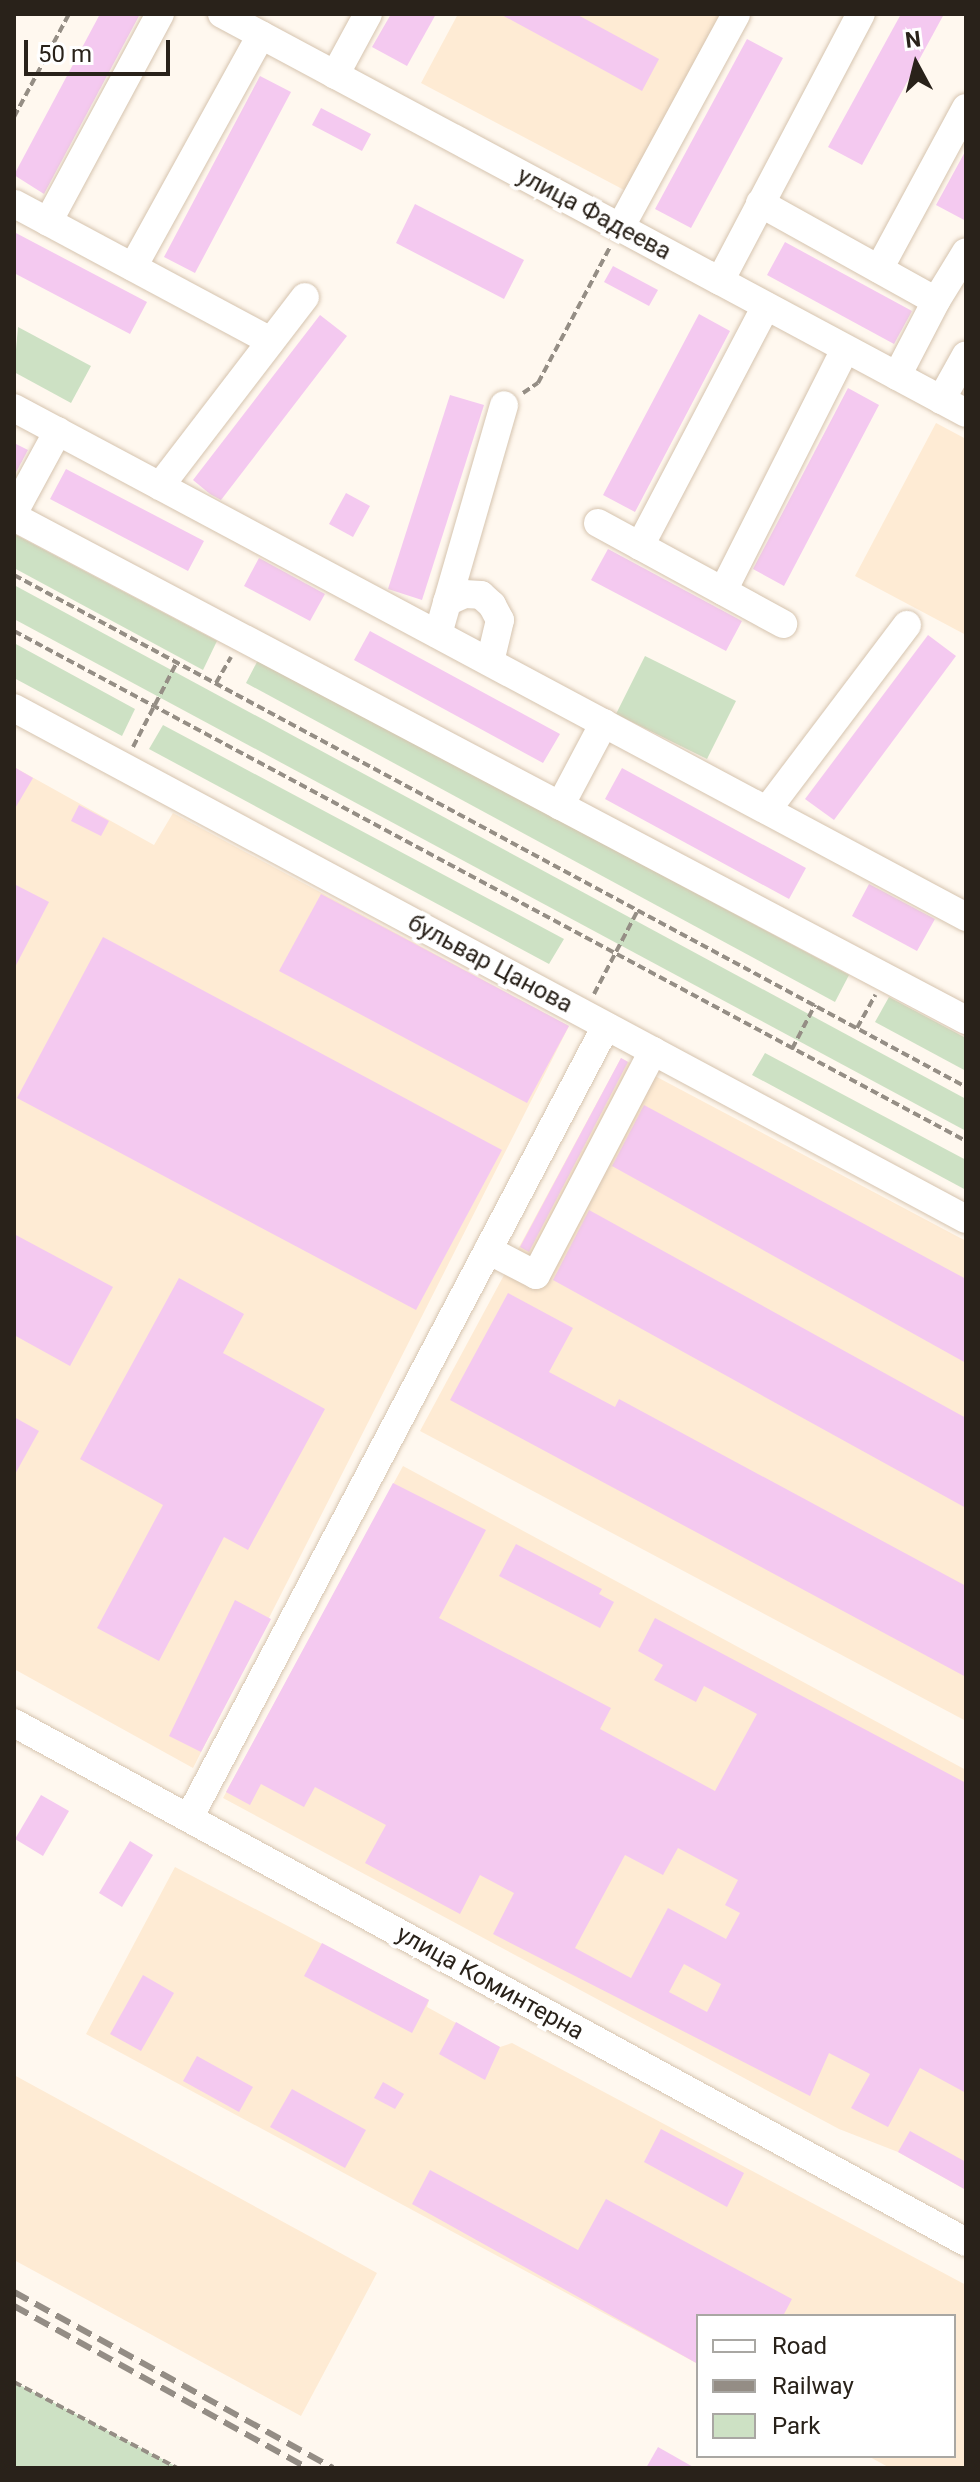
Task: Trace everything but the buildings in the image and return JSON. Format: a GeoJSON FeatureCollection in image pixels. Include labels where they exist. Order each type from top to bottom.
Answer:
{"type":"FeatureCollection","features":[{"type":"Feature","properties":{"kind":"street"},"geometry":{"type":"LineString","coordinates":[[48,222],[160,14]]}},
{"type":"Feature","properties":{"kind":"street","name":"улица Фадеева"},"geometry":{"type":"LineString","coordinates":[[222,14],[966,413]]}},
{"type":"Feature","properties":{"kind":"street"},"geometry":{"type":"LineString","coordinates":[[335,75],[368,14]]}},
{"type":"Feature","properties":{"kind":"street"},"geometry":{"type":"LineString","coordinates":[[620,228],[736,14]]}},
{"type":"Feature","properties":{"kind":"street"},"geometry":{"type":"LineString","coordinates":[[720,281],[861,14]]}},
{"type":"Feature","properties":{"kind":"street"},"geometry":{"type":"LineString","coordinates":[[133,267],[261,35]]}},
{"type":"Feature","properties":{"kind":"street"},"geometry":{"type":"LineString","coordinates":[[879,269],[966,108]]}},
{"type":"Feature","properties":{"kind":"street"},"geometry":{"type":"LineString","coordinates":[[760,203],[936,301]]}},
{"type":"Feature","properties":{"kind":"street"},"geometry":{"type":"LineString","coordinates":[[15,204],[271,341]]}},
{"type":"Feature","properties":{"kind":"street"},"geometry":{"type":"LineString","coordinates":[[897,376],[966,252]]}},
{"type":"Feature","properties":{"kind":"street"},"geometry":{"type":"LineString","coordinates":[[160,486],[305,297]]}},
{"type":"Feature","properties":{"kind":"street"},"geometry":{"type":"LineString","coordinates":[[640,546],[766,306]]}},
{"type":"Feature","properties":{"kind":"street"},"geometry":{"type":"LineString","coordinates":[[723,591],[845,349]]}},
{"type":"Feature","properties":{"kind":"street"},"geometry":{"type":"LineString","coordinates":[[941,400],[966,355]]}},
{"type":"Feature","properties":{"kind":"street"},"geometry":{"type":"LineString","coordinates":[[438,634],[504,405]]}},
{"type":"Feature","properties":{"kind":"street"},"geometry":{"type":"LineString","coordinates":[[14,408],[966,917]]}},
{"type":"Feature","properties":{"kind":"street"},"geometry":{"type":"LineString","coordinates":[[58,431],[14,515],[966,1020]]}},
{"type":"Feature","properties":{"kind":"street"},"geometry":{"type":"LineString","coordinates":[[598,523],[783,624]]}},
{"type":"Feature","properties":{"kind":"street"},"geometry":{"type":"LineString","coordinates":[[447,602],[464,594],[481,595],[492,605],[500,620],[490,662]]}},
{"type":"Feature","properties":{"kind":"street"},"geometry":{"type":"LineString","coordinates":[[767,810],[907,625]]}},
{"type":"Feature","properties":{"kind":"street","name":"бульвар Цанова"},"geometry":{"type":"LineString","coordinates":[[14,708],[596,1017],[653,1051],[966,1219]]}},
{"type":"Feature","properties":{"kind":"street"},"geometry":{"type":"LineString","coordinates":[[560,806],[604,723]]}},
{"type":"Feature","properties":{"kind":"street"},"geometry":{"type":"LineString","coordinates":[[189,1818],[488,1250],[596,1017]]}},
{"type":"Feature","properties":{"kind":"street"},"geometry":{"type":"LineString","coordinates":[[488,1250],[536,1275],[653,1051]]}},
{"type":"Feature","properties":{"kind":"street","name":"улица Коминтерна"},"geometry":{"type":"LineString","coordinates":[[14,1723],[966,2242]]}},
{"type":"Feature","properties":{"kind":"path"},"geometry":{"type":"LineString","coordinates":[[14,117],[69,14]]}},
{"type":"Feature","properties":{"kind":"path"},"geometry":{"type":"LineString","coordinates":[[504,405],[538,383],[620,228]]}},
{"type":"Feature","properties":{"kind":"path"},"geometry":{"type":"LineString","coordinates":[[14,575],[966,1087]]}},
{"type":"Feature","properties":{"kind":"path"},"geometry":{"type":"LineString","coordinates":[[14,631],[966,1141]]}},
{"type":"Feature","properties":{"kind":"path"},"geometry":{"type":"LineString","coordinates":[[216,683],[241,637]]}},
{"type":"Feature","properties":{"kind":"path"},"geometry":{"type":"LineString","coordinates":[[123,766],[177,662]]}},
{"type":"Feature","properties":{"kind":"path"},"geometry":{"type":"LineString","coordinates":[[596,1017],[615,953],[638,910]]}},
{"type":"Feature","properties":{"kind":"path"},"geometry":{"type":"LineString","coordinates":[[857,1028],[885,977]]}},
{"type":"Feature","properties":{"kind":"path"},"geometry":{"type":"LineString","coordinates":[[792,1049],[815,1005]]}},
{"type":"Feature","properties":{"kind":"path"},"geometry":{"type":"LineString","coordinates":[[14,2382],[177,2468]]}},
{"type":"Feature","properties":{"kind":"shaded area"},"geometry":{"type":"Polygon","coordinates":[[[458,14],[720,14],[626,191],[421,83],[458,14]]]}},
{"type":"Feature","properties":{"kind":"shaded area"},"geometry":{"type":"Polygon","coordinates":[[[936,423],[966,439],[966,635],[855,576],[936,423]]]}},
{"type":"Feature","properties":{"kind":"shaded area"},"geometry":{"type":"Polygon","coordinates":[[[14,767],[154,845],[173,813],[569,1026],[193,1768],[14,1669],[14,767]]]}},
{"type":"Feature","properties":{"kind":"shaded area"},"geometry":{"type":"Polygon","coordinates":[[[621,1058],[966,1241],[966,1721],[420,1431],[621,1058]]]}},
{"type":"Feature","properties":{"kind":"shaded area"},"geometry":{"type":"Polygon","coordinates":[[[403,1466],[966,1770],[966,2190],[898,2152],[839,2129],[223,1798],[403,1466]]]}},
{"type":"Feature","properties":{"kind":"shaded area"},"geometry":{"type":"Polygon","coordinates":[[[175,1867],[429,2000],[427,2007],[500,2047],[512,2043],[966,2285],[966,2468],[890,2468],[872,2458],[956,2458],[956,2314],[696,2314],[696,2363],[86,2034],[175,1867]]]}},
{"type":"Feature","properties":{"kind":"shaded area"},"geometry":{"type":"Polygon","coordinates":[[[14,2075],[377,2273],[301,2416],[14,2260],[14,2075]]]}},
{"type":"Feature","properties":{"kind":"green space"},"geometry":{"type":"Polygon","coordinates":[[[18,327],[91,366],[71,403],[14,372],[18,327]]]}},
{"type":"Feature","properties":{"kind":"green space"},"geometry":{"type":"Polygon","coordinates":[[[14,534],[217,641],[203,670],[14,568],[14,534]]]}},
{"type":"Feature","properties":{"kind":"green space"},"geometry":{"type":"Polygon","coordinates":[[[14,585],[966,1099],[966,1131],[14,619],[14,585]]]}},
{"type":"Feature","properties":{"kind":"green space"},"geometry":{"type":"Polygon","coordinates":[[[14,643],[135,709],[122,736],[14,678],[14,643]]]}},
{"type":"Feature","properties":{"kind":"green space"},"geometry":{"type":"Polygon","coordinates":[[[645,656],[736,701],[707,759],[616,714],[645,656]]]}},
{"type":"Feature","properties":{"kind":"green space"},"geometry":{"type":"Polygon","coordinates":[[[258,660],[849,975],[835,1002],[246,683],[258,660]]]}},
{"type":"Feature","properties":{"kind":"green space"},"geometry":{"type":"Polygon","coordinates":[[[163,725],[564,939],[549,964],[149,749],[163,725]]]}},
{"type":"Feature","properties":{"kind":"green space"},"geometry":{"type":"Polygon","coordinates":[[[889,997],[966,1038],[966,1071],[875,1022],[889,997]]]}},
{"type":"Feature","properties":{"kind":"green space"},"geometry":{"type":"Polygon","coordinates":[[[765,1053],[966,1160],[966,1190],[752,1075],[765,1053]]]}},
{"type":"Feature","properties":{"kind":"green space"},"geometry":{"type":"Polygon","coordinates":[[[14,2382],[179,2468],[14,2468],[14,2382]]]}},
{"type":"Feature","properties":{"kind":"railway"},"geometry":{"type":"LineString","coordinates":[[14,2292],[333,2468]]}},
{"type":"Feature","properties":{"kind":"railway"},"geometry":{"type":"LineString","coordinates":[[14,2306],[308,2468]]}}]}
